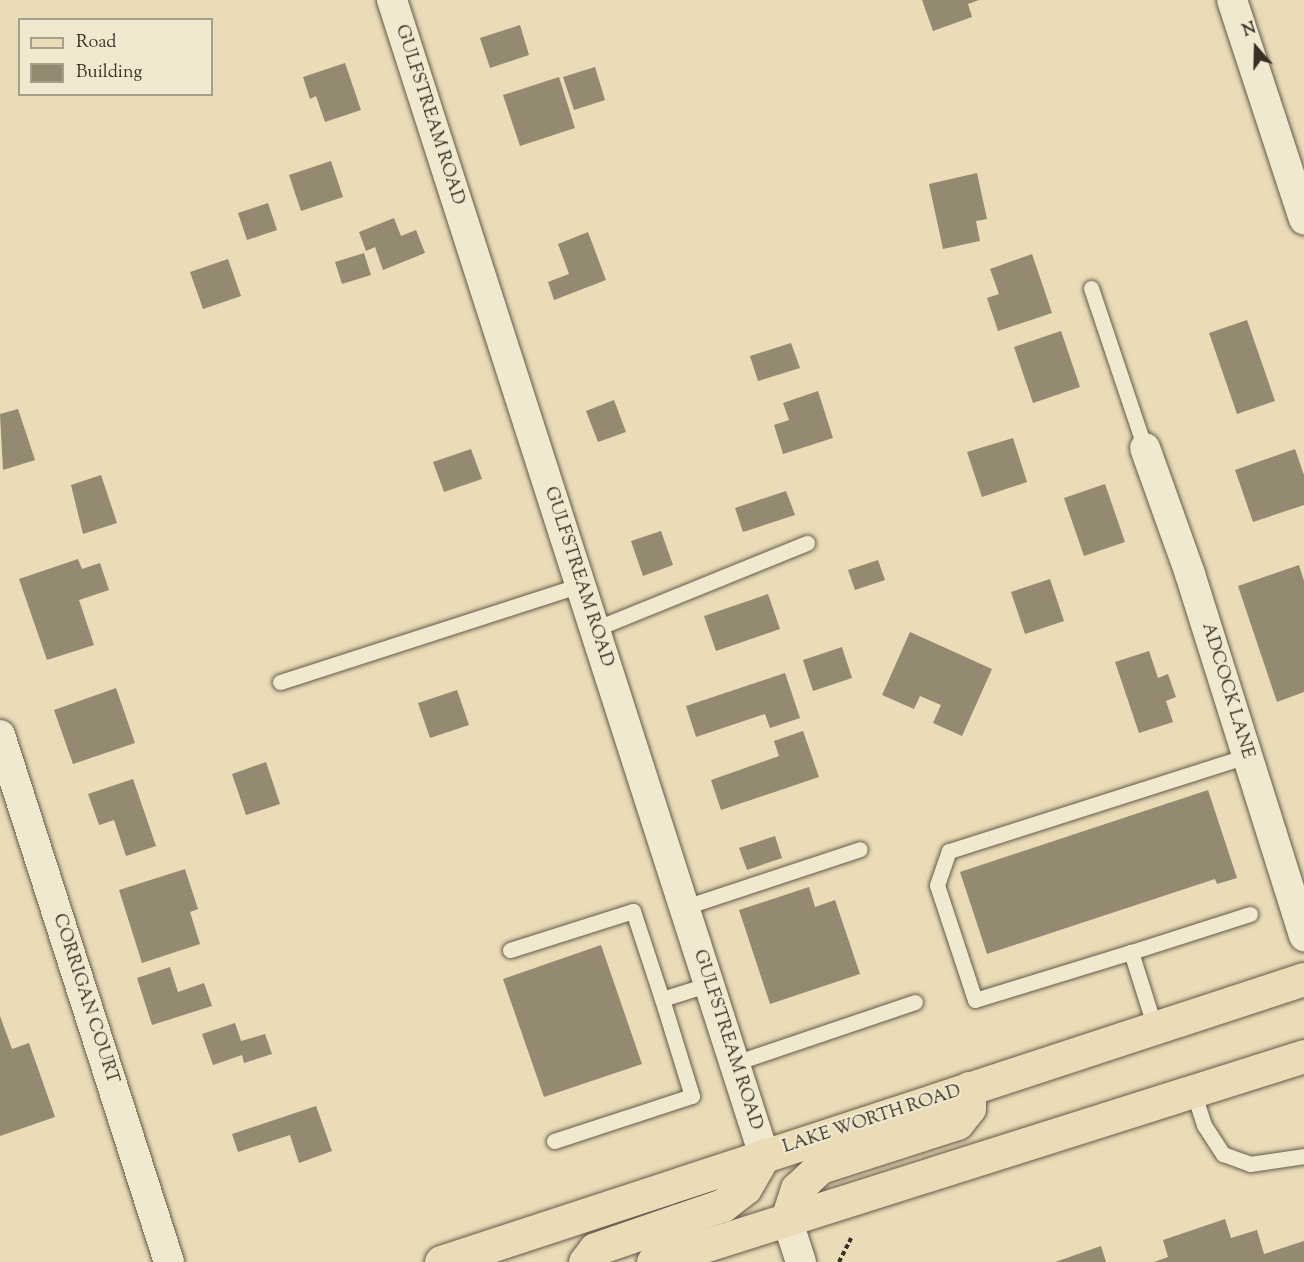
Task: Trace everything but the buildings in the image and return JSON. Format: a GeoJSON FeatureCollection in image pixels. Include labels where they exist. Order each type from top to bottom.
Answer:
{"type":"FeatureCollection","features":[{"type":"Feature","properties":{"kind":"main road","name":"LAKE WORTH ROAD"},"geometry":{"type":"LineString","coordinates":[[441,1262],[1304,979]]}},
{"type":"Feature","properties":{"kind":"main road"},"geometry":{"type":"LineString","coordinates":[[653,1262],[1304,1056]]}},
{"type":"Feature","properties":{"kind":"main road"},"geometry":{"type":"LineString","coordinates":[[788,1220],[797,1189],[820,1167],[957,1123],[969,1108],[969,1088]]}},
{"type":"Feature","properties":{"kind":"main road"},"geometry":{"type":"LineString","coordinates":[[585,1262],[595,1249],[723,1205],[745,1188],[764,1155]]}},
{"type":"Feature","properties":{"kind":"street","name":"GULFSTREAM ROAD"},"geometry":{"type":"LineString","coordinates":[[392,0],[764,1155]]}},
{"type":"Feature","properties":{"kind":"street"},"geometry":{"type":"LineString","coordinates":[[1232,0],[1304,219]]}},
{"type":"Feature","properties":{"kind":"street","name":"ADCOCK LANE"},"geometry":{"type":"LineString","coordinates":[[1145,448],[1190,574],[1304,936]]}},
{"type":"Feature","properties":{"kind":"street","name":"CORRIGAN COURT"},"geometry":{"type":"LineString","coordinates":[[0,735],[169,1262]]}},
{"type":"Feature","properties":{"kind":"street"},"geometry":{"type":"LineString","coordinates":[[788,1220],[801,1262]]}},
{"type":"Feature","properties":{"kind":"lane"},"geometry":{"type":"LineString","coordinates":[[1091,288],[1145,448]]}},
{"type":"Feature","properties":{"kind":"lane"},"geometry":{"type":"LineString","coordinates":[[595,629],[807,543]]}},
{"type":"Feature","properties":{"kind":"lane"},"geometry":{"type":"LineString","coordinates":[[280,682],[581,585]]}},
{"type":"Feature","properties":{"kind":"lane"},"geometry":{"type":"LineString","coordinates":[[1247,756],[949,851],[937,885],[975,1000],[1250,914]]}},
{"type":"Feature","properties":{"kind":"lane"},"geometry":{"type":"LineString","coordinates":[[685,907],[860,849]]}},
{"type":"Feature","properties":{"kind":"lane"},"geometry":{"type":"LineString","coordinates":[[510,950],[633,911],[692,1096],[554,1141]]}},
{"type":"Feature","properties":{"kind":"lane"},"geometry":{"type":"LineString","coordinates":[[1131,952],[1155,1028]]}},
{"type":"Feature","properties":{"kind":"lane"},"geometry":{"type":"LineString","coordinates":[[662,999],[710,984]]}},
{"type":"Feature","properties":{"kind":"lane"},"geometry":{"type":"LineString","coordinates":[[735,1063],[915,1002]]}},
{"type":"Feature","properties":{"kind":"lane"},"geometry":{"type":"LineString","coordinates":[[1194,1091],[1204,1125],[1223,1154],[1250,1164],[1304,1156]]}},
{"type":"Feature","properties":{"kind":"path"},"geometry":{"type":"LineString","coordinates":[[839,1262],[851,1238]]}}]}
